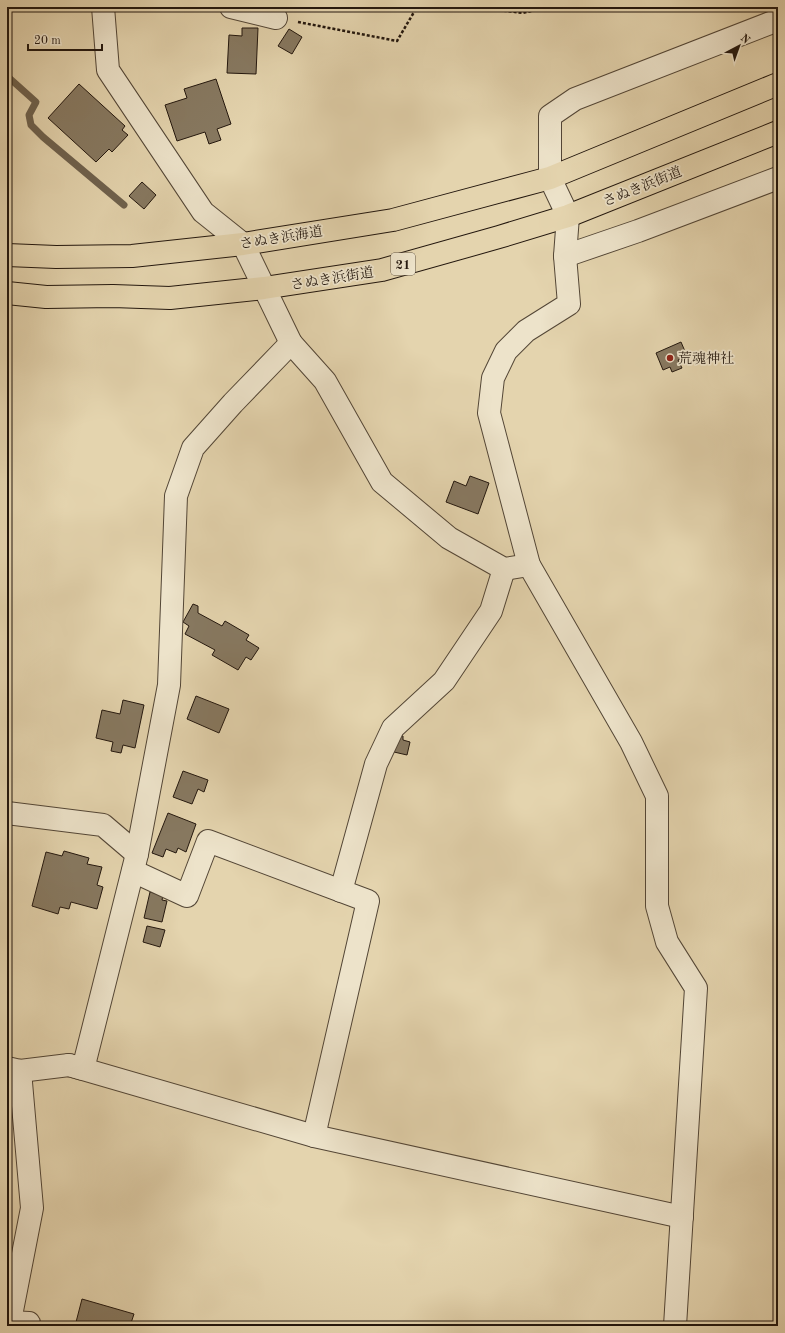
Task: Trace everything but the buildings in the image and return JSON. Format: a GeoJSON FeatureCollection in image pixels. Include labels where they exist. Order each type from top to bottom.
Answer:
{"type":"FeatureCollection","features":[{"type":"Feature","properties":{"kind":"main road"},"geometry":{"type":"LineString","coordinates":[[550,178],[778,84]]}},
{"type":"Feature","properties":{"kind":"main road","name":"さぬき浜街道"},"geometry":{"type":"LineString","coordinates":[[7,293],[46,297],[113,296],[170,298],[264,288],[382,270],[568,216],[778,132]]}},
{"type":"Feature","properties":{"kind":"main road","name":"さぬき浜海道"},"geometry":{"type":"LineString","coordinates":[[7,254],[56,257],[132,256],[243,244],[393,220],[550,178]]}},
{"type":"Feature","properties":{"kind":"street"},"geometry":{"type":"LineString","coordinates":[[102,7],[108,70],[203,212],[243,244],[291,343],[325,381],[382,482],[449,538],[504,570],[529,565]]}},
{"type":"Feature","properties":{"kind":"street"},"geometry":{"type":"LineString","coordinates":[[231,7],[276,18]]}},
{"type":"Feature","properties":{"kind":"street"},"geometry":{"type":"LineString","coordinates":[[675,1326],[696,988],[667,942],[657,906],[656,796],[631,742],[529,565],[489,413],[493,378],[506,351],[526,331],[569,304],[565,256],[568,216],[550,178],[550,116],[575,99],[778,20]]}},
{"type":"Feature","properties":{"kind":"street"},"geometry":{"type":"LineString","coordinates":[[565,256],[778,178]]}},
{"type":"Feature","properties":{"kind":"street"},"geometry":{"type":"LineString","coordinates":[[69,1065],[82,1069],[135,862],[169,685],[176,496],[193,448],[233,403],[291,343]]}},
{"type":"Feature","properties":{"kind":"street"},"geometry":{"type":"LineString","coordinates":[[341,891],[376,764],[393,728],[444,681],[491,611],[504,570]]}},
{"type":"Feature","properties":{"kind":"street"},"geometry":{"type":"LineString","coordinates":[[7,812],[102,825],[135,862],[188,896],[208,841],[368,901],[314,1136]]}},
{"type":"Feature","properties":{"kind":"street"},"geometry":{"type":"LineString","coordinates":[[16,1325],[32,1208],[14,1069],[69,1065],[314,1136],[682,1217]]}},
{"type":"Feature","properties":{"kind":"path"},"geometry":{"type":"LineString","coordinates":[[276,18],[397,40],[417,7]]}},
{"type":"Feature","properties":{"kind":"path"},"geometry":{"type":"LineString","coordinates":[[484,7],[523,13],[543,7]]}},
{"type":"Feature","properties":{"kind":"waterway"},"geometry":{"type":"LineString","coordinates":[[7,76],[36,102],[29,115],[31,125],[43,137],[124,205]]}},
{"type":"Feature","properties":{"kind":"place","name":"荒魂神社"},"geometry":{"type":"Point","coordinates":[670,358]}}]}
